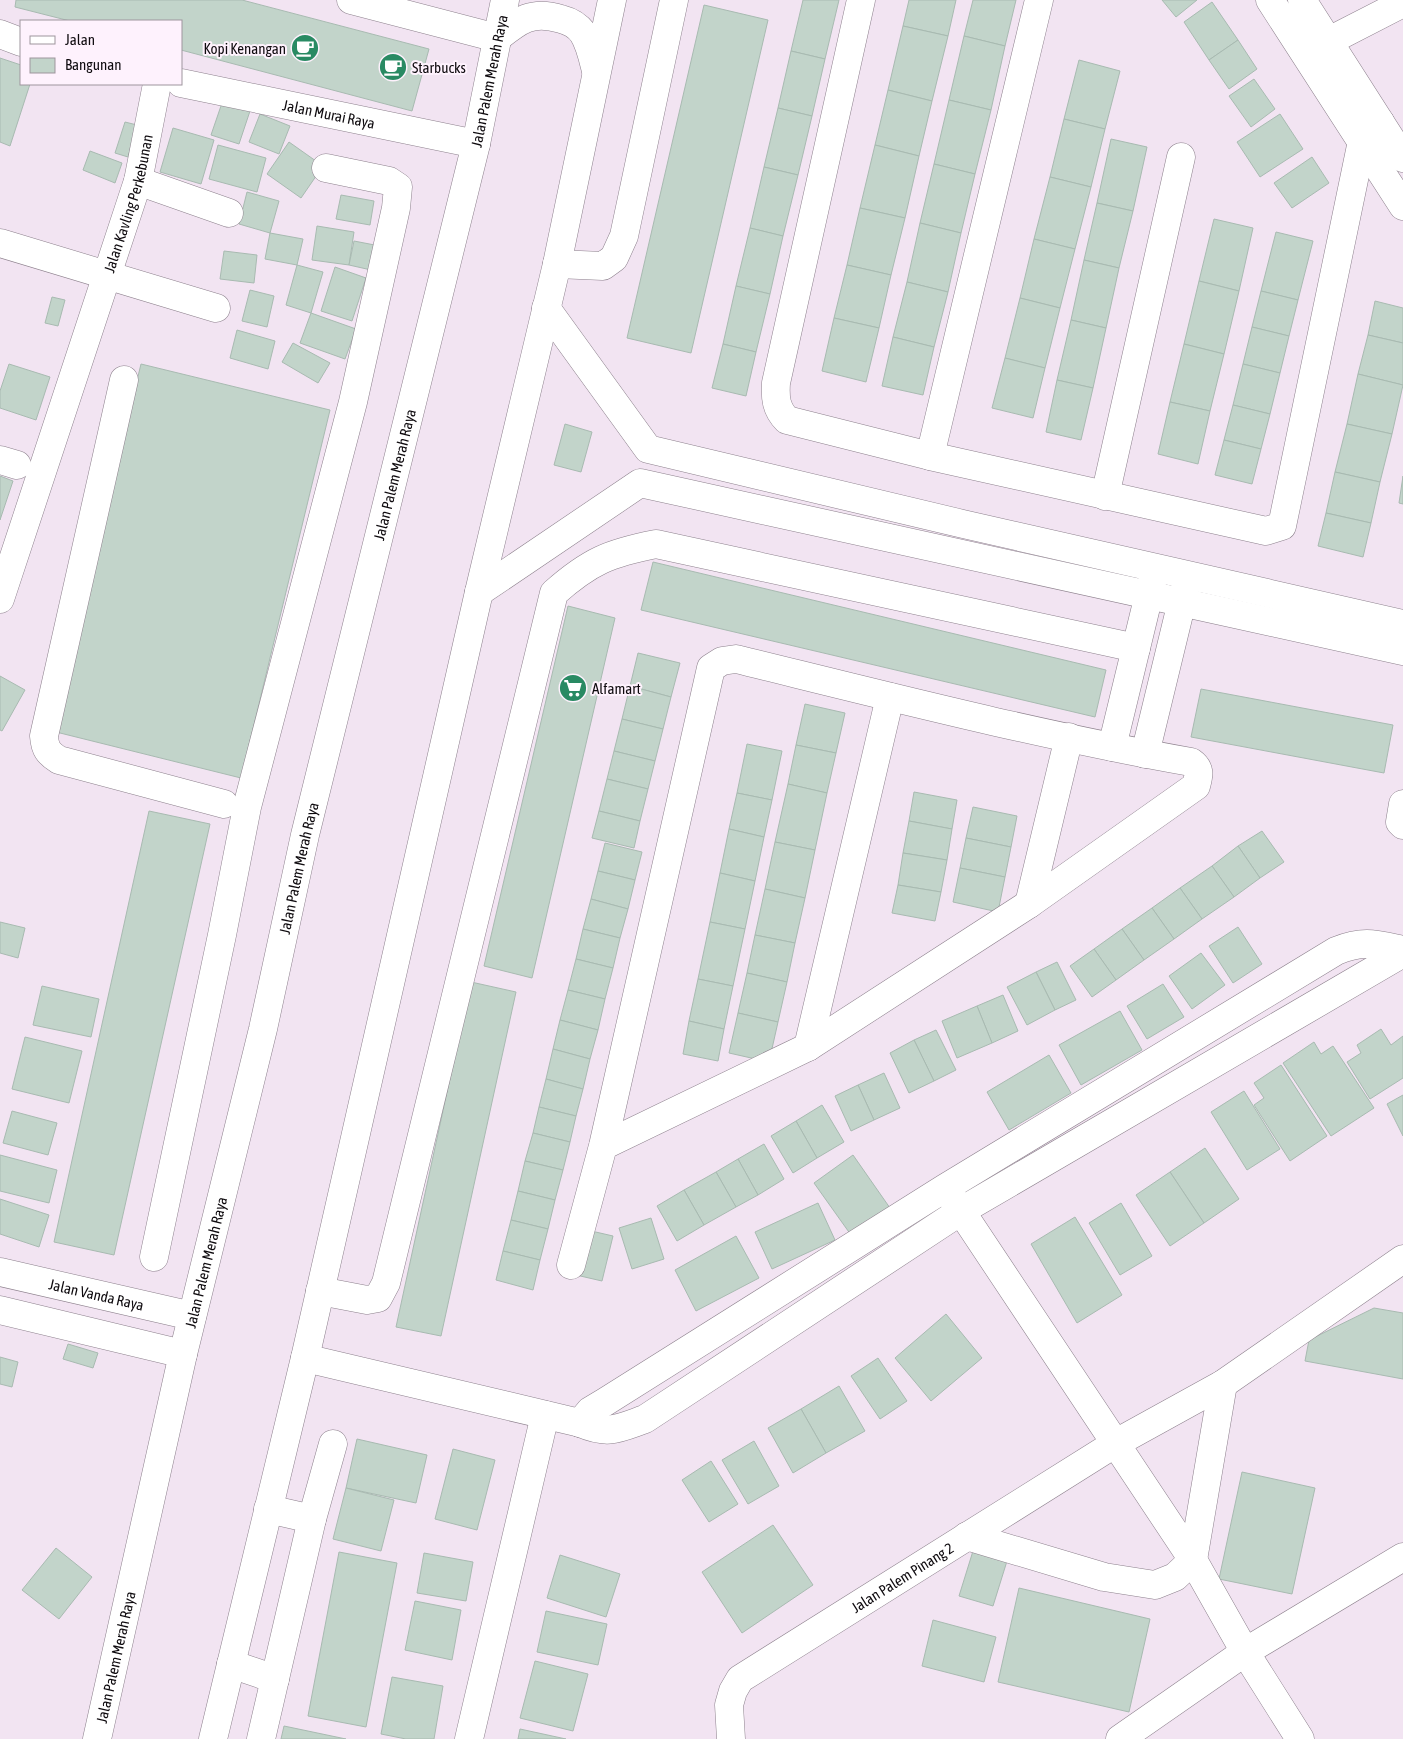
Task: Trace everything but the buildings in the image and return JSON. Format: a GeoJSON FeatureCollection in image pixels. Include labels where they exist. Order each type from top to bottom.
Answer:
{"type":"FeatureCollection","features":[{"type":"Feature","properties":{"kind":"street"},"geometry":{"type":"LineString","coordinates":[[352,0],[497,38],[517,22],[534,15],[551,16],[569,21],[583,33],[596,72]]}},
{"type":"Feature","properties":{"kind":"street","name":"Jalan Palem Merah Raya"},"geometry":{"type":"LineString","coordinates":[[97,1739],[183,1354],[262,1029],[305,835],[476,144],[505,0]]}},
{"type":"Feature","properties":{"kind":"street"},"geometry":{"type":"LineString","coordinates":[[213,1739],[305,1358],[479,592],[558,264],[612,0]]}},
{"type":"Feature","properties":{"kind":"street"},"geometry":{"type":"LineString","coordinates":[[558,264],[603,266],[614,258],[624,236],[674,0]]}},
{"type":"Feature","properties":{"kind":"street"},"geometry":{"type":"LineString","coordinates":[[861,0],[776,383],[775,399],[780,413],[787,420],[930,456],[1266,531],[1282,526],[1371,132]]}},
{"type":"Feature","properties":{"kind":"street"},"geometry":{"type":"LineString","coordinates":[[930,456],[1039,0]]}},
{"type":"Feature","properties":{"kind":"street"},"geometry":{"type":"LineString","coordinates":[[1270,0],[1371,132],[1403,158]]}},
{"type":"Feature","properties":{"kind":"street"},"geometry":{"type":"LineString","coordinates":[[1302,0],[1329,41],[1403,206]]}},
{"type":"Feature","properties":{"kind":"street"},"geometry":{"type":"LineString","coordinates":[[1329,41],[1403,3]]}},
{"type":"Feature","properties":{"kind":"street"},"geometry":{"type":"LineString","coordinates":[[0,34],[20,42]]}},
{"type":"Feature","properties":{"kind":"street","name":"Jalan Murai Raya"},"geometry":{"type":"LineString","coordinates":[[182,83],[476,144]]}},
{"type":"Feature","properties":{"kind":"street","name":"Jalan Kavling Perkebunan"},"geometry":{"type":"LineString","coordinates":[[0,243],[106,274],[138,181],[157,85]]}},
{"type":"Feature","properties":{"kind":"street"},"geometry":{"type":"LineString","coordinates":[[1105,496],[1181,157]]}},
{"type":"Feature","properties":{"kind":"street"},"geometry":{"type":"LineString","coordinates":[[154,1257],[247,807],[353,402],[396,208],[398,187],[390,181],[326,168]]}},
{"type":"Feature","properties":{"kind":"street"},"geometry":{"type":"LineString","coordinates":[[138,181],[229,213]]}},
{"type":"Feature","properties":{"kind":"street"},"geometry":{"type":"LineString","coordinates":[[0,599],[106,274],[216,308]]}},
{"type":"Feature","properties":{"kind":"street"},"geometry":{"type":"LineString","coordinates":[[546,308],[648,449],[815,490],[1156,566],[1403,624]]}},
{"type":"Feature","properties":{"kind":"street"},"geometry":{"type":"LineString","coordinates":[[124,380],[44,736],[45,747],[48,753],[58,760],[224,804]]}},
{"type":"Feature","properties":{"kind":"street"},"geometry":{"type":"LineString","coordinates":[[479,592],[640,483],[648,449]]}},
{"type":"Feature","properties":{"kind":"street"},"geometry":{"type":"LineString","coordinates":[[640,483],[809,518],[1403,650]]}},
{"type":"Feature","properties":{"kind":"street"},"geometry":{"type":"LineString","coordinates":[[809,518],[815,490]]}},
{"type":"Feature","properties":{"kind":"street"},"geometry":{"type":"LineString","coordinates":[[957,551],[963,524]]}},
{"type":"Feature","properties":{"kind":"street"},"geometry":{"type":"LineString","coordinates":[[320,1291],[367,1300],[378,1298],[386,1283],[554,593],[576,574],[614,552],[656,544],[1136,648]]}},
{"type":"Feature","properties":{"kind":"street"},"geometry":{"type":"LineString","coordinates":[[1112,747],[1156,566]]}},
{"type":"Feature","properties":{"kind":"street"},"geometry":{"type":"LineString","coordinates":[[1145,754],[1188,574]]}},
{"type":"Feature","properties":{"kind":"street"},"geometry":{"type":"LineString","coordinates":[[571,1265],[603,1146],[711,668],[722,661],[736,659],[890,697],[1112,747],[1191,762],[1198,767],[1199,774],[1196,786],[1029,904],[808,1047],[603,1146]]}},
{"type":"Feature","properties":{"kind":"street"},"geometry":{"type":"LineString","coordinates":[[808,1047],[890,697]]}},
{"type":"Feature","properties":{"kind":"street"},"geometry":{"type":"LineString","coordinates":[[1029,904],[1069,737]]}},
{"type":"Feature","properties":{"kind":"street"},"geometry":{"type":"LineString","coordinates":[[1403,804],[1400,822],[1403,825]]}},
{"type":"Feature","properties":{"kind":"street"},"geometry":{"type":"LineString","coordinates":[[580,1423],[590,1411],[946,1188],[1336,951],[1353,944],[1370,942],[1403,952]]}},
{"type":"Feature","properties":{"kind":"street"},"geometry":{"type":"LineString","coordinates":[[305,1358],[580,1423],[597,1430],[612,1431],[645,1419],[961,1211],[1403,952]]}},
{"type":"Feature","properties":{"kind":"street"},"geometry":{"type":"LineString","coordinates":[[946,1188],[1193,1560],[1245,1652],[1300,1739]]}},
{"type":"Feature","properties":{"kind":"street","name":"Jalan Palem Pinang 2"},"geometry":{"type":"LineString","coordinates":[[738,1738],[729,1705],[733,1691],[740,1679],[1116,1442],[1223,1384],[1403,1259]]}},
{"type":"Feature","properties":{"kind":"street","name":"Jalan Vanda Raya"},"geometry":{"type":"LineString","coordinates":[[0,1272],[192,1316]]}},
{"type":"Feature","properties":{"kind":"street"},"geometry":{"type":"LineString","coordinates":[[0,1310],[183,1354]]}},
{"type":"Feature","properties":{"kind":"street"},"geometry":{"type":"LineString","coordinates":[[967,1536],[1104,1578],[1155,1585],[1175,1577],[1193,1560],[1223,1384]]}},
{"type":"Feature","properties":{"kind":"street"},"geometry":{"type":"LineString","coordinates":[[469,1739],[545,1415]]}},
{"type":"Feature","properties":{"kind":"street"},"geometry":{"type":"LineString","coordinates":[[261,1739],[312,1519],[333,1444]]}},
{"type":"Feature","properties":{"kind":"street"},"geometry":{"type":"LineString","coordinates":[[268,1509],[312,1519]]}},
{"type":"Feature","properties":{"kind":"street"},"geometry":{"type":"LineString","coordinates":[[1120,1739],[1245,1652],[1403,1558]]}},
{"type":"Feature","properties":{"kind":"street"},"geometry":{"type":"LineString","coordinates":[[231,1664],[275,1679]]}},
{"type":"Feature","properties":{"kind":"place","name":"Kopi Kenangan"},"geometry":{"type":"Point","coordinates":[305,48]}},
{"type":"Feature","properties":{"kind":"place","name":"Starbucks"},"geometry":{"type":"Point","coordinates":[393,67]}},
{"type":"Feature","properties":{"kind":"place","name":"Alfamart"},"geometry":{"type":"Point","coordinates":[573,688]}}]}
